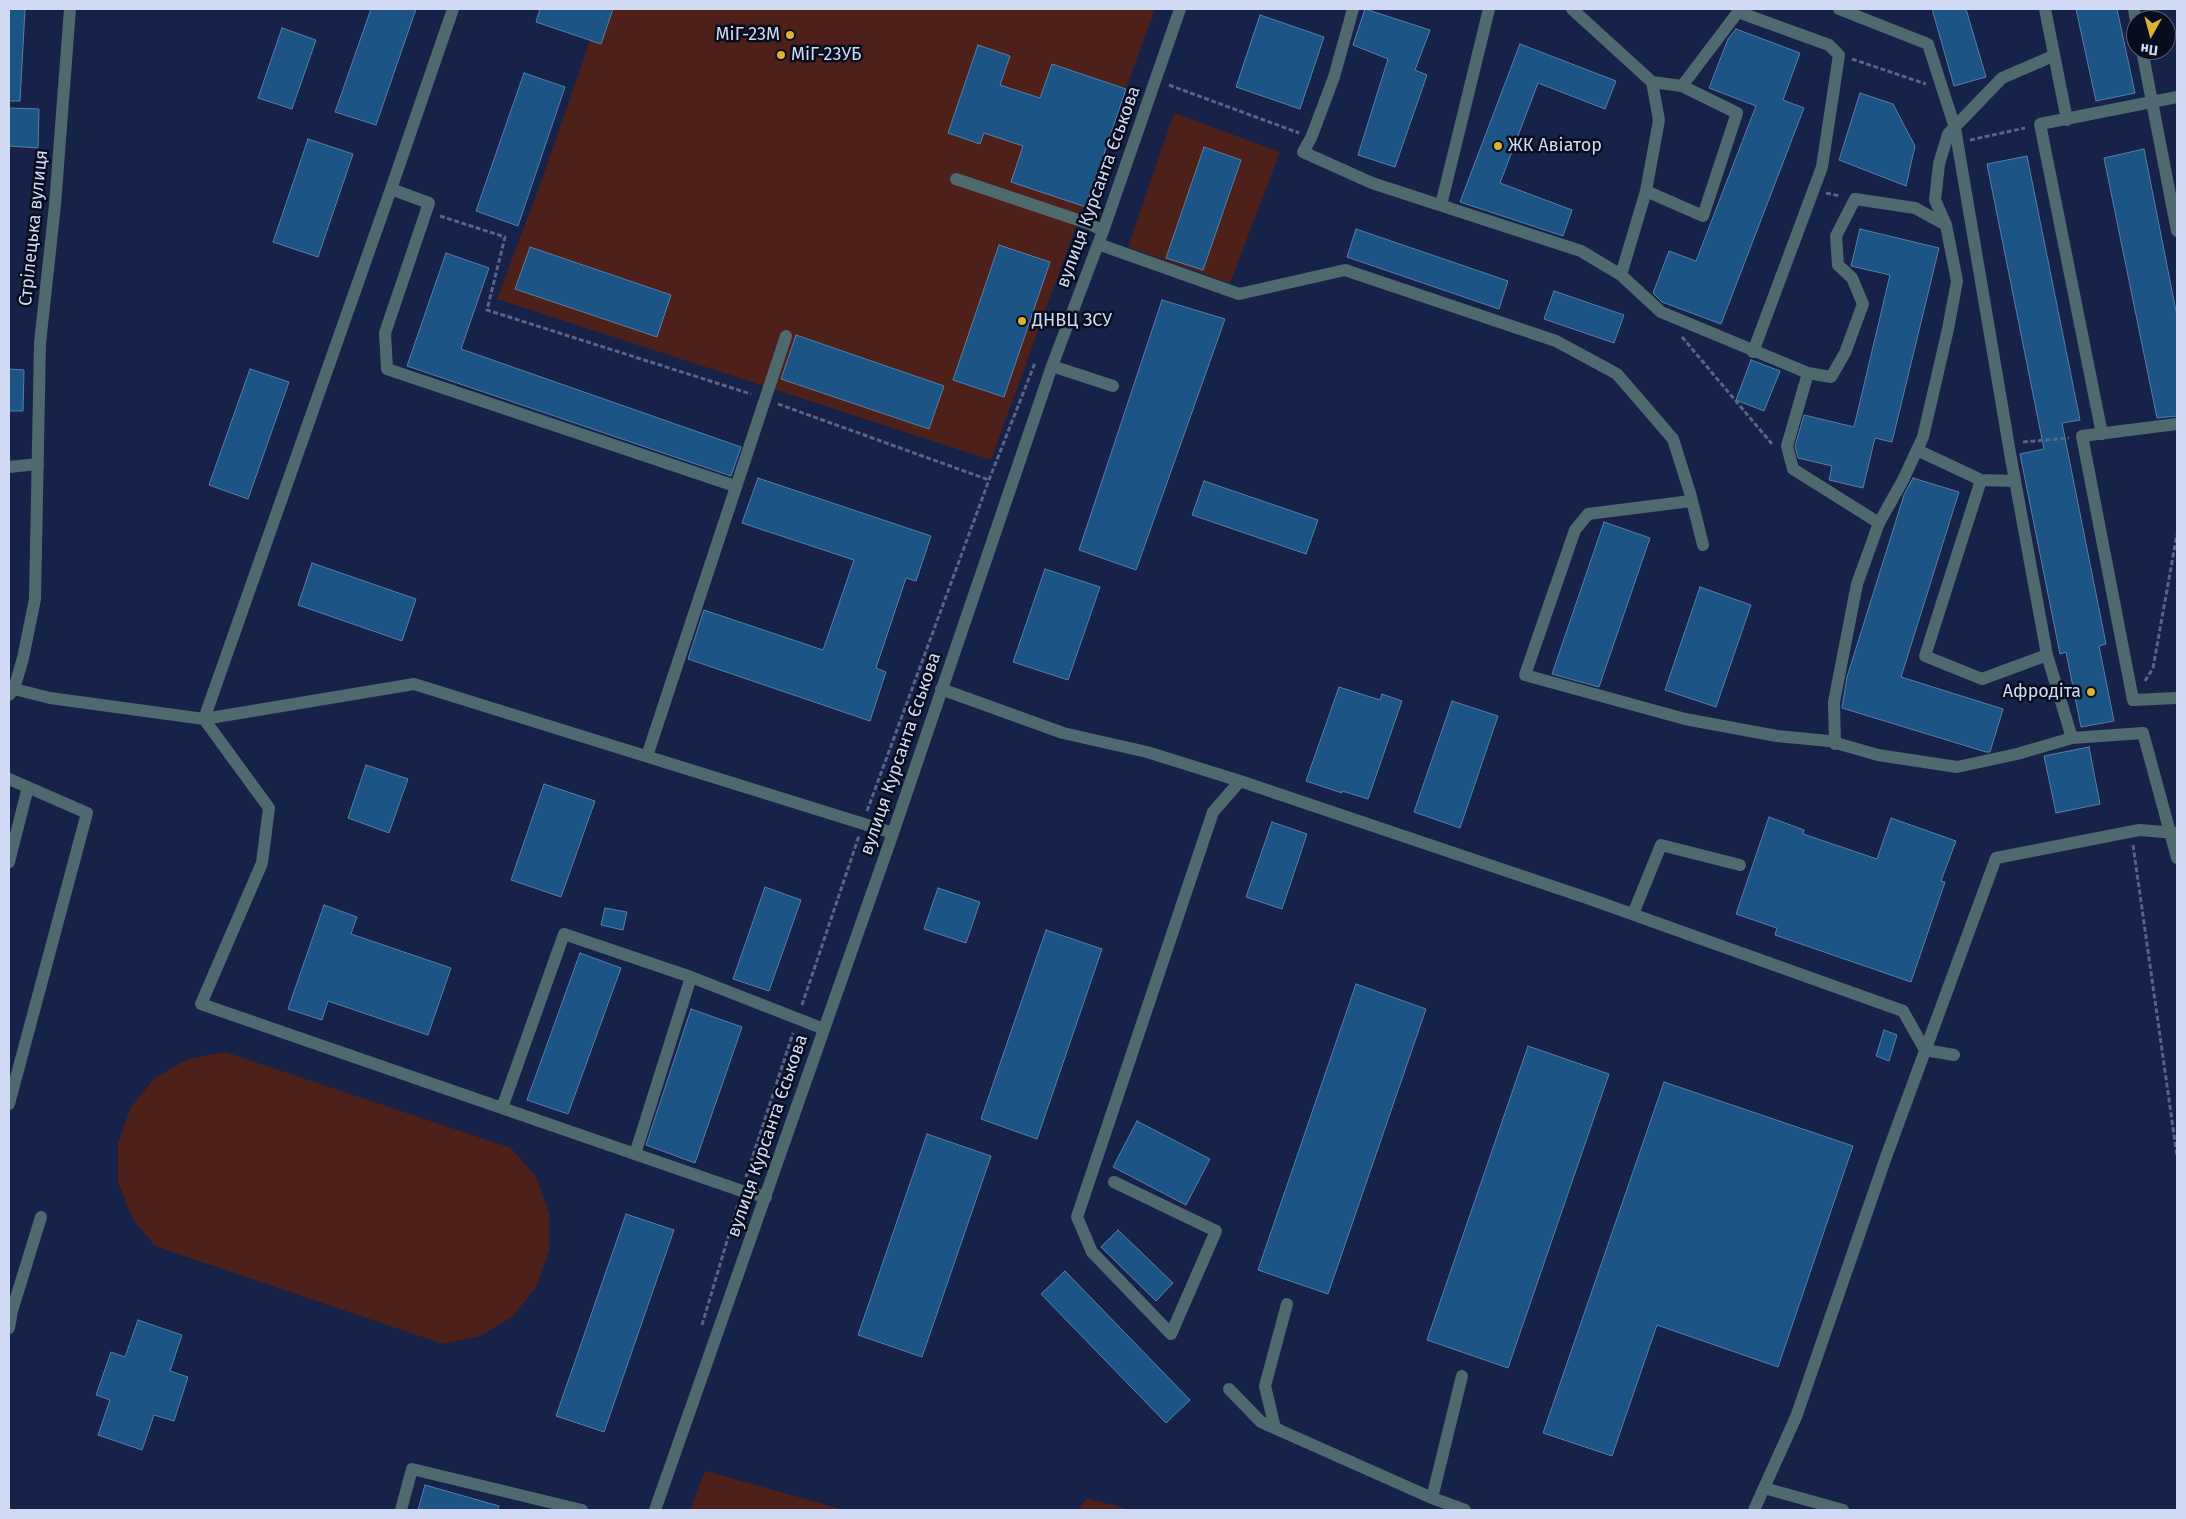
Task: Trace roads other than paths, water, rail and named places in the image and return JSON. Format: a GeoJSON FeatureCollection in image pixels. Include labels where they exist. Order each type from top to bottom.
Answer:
{"type":"FeatureCollection","features":[{"type":"Feature","properties":{"kind":"street","name":"Стрілецька вулиця"},"geometry":{"type":"LineString","coordinates":[[11,692],[23,658],[35,599],[40,343],[55,205],[67,70],[70,9]]}},
{"type":"Feature","properties":{"kind":"street"},"geometry":{"type":"LineString","coordinates":[[204,719],[453,9]]}},
{"type":"Feature","properties":{"kind":"street","name":"вулиця Курсанта Єськова"},"geometry":{"type":"LineString","coordinates":[[655,1510],[893,833],[1052,366],[1157,80],[1180,9]]}},
{"type":"Feature","properties":{"kind":"street"},"geometry":{"type":"LineString","coordinates":[[1353,9],[1334,77],[1311,138],[1302,152],[1372,183],[1581,251],[1621,275],[1661,312],[1808,373],[1831,378],[1845,353],[1863,304],[1852,278],[1838,265],[1836,236],[1855,199],[1915,208],[1946,225]]}},
{"type":"Feature","properties":{"kind":"street"},"geometry":{"type":"LineString","coordinates":[[1441,205],[1489,9]]}},
{"type":"Feature","properties":{"kind":"street"},"geometry":{"type":"LineString","coordinates":[[1572,9],[1652,82],[1682,86],[1737,113],[1703,216],[1646,190]]}},
{"type":"Feature","properties":{"kind":"street"},"geometry":{"type":"LineString","coordinates":[[1839,9],[1928,44],[1954,128],[2047,655],[2072,738]]}},
{"type":"Feature","properties":{"kind":"street"},"geometry":{"type":"LineString","coordinates":[[2045,9],[2067,120]]}},
{"type":"Feature","properties":{"kind":"street"},"geometry":{"type":"LineString","coordinates":[[1682,86],[1740,10],[1829,45],[1839,55],[1822,167],[1754,352]]}},
{"type":"Feature","properties":{"kind":"street"},"geometry":{"type":"LineString","coordinates":[[1835,744],[1834,702],[1857,584],[1879,522],[1923,437],[1957,281],[1946,225],[1935,200],[1939,164],[1948,134],[2002,78],[2053,56]]}},
{"type":"Feature","properties":{"kind":"street"},"geometry":{"type":"LineString","coordinates":[[2144,60],[2177,231]]}},
{"type":"Feature","properties":{"kind":"street"},"geometry":{"type":"LineString","coordinates":[[1621,275],[1646,190],[1659,120],[1652,82]]}},
{"type":"Feature","properties":{"kind":"street"},"geometry":{"type":"LineString","coordinates":[[2102,434],[2040,124],[2177,97]]}},
{"type":"Feature","properties":{"kind":"street"},"geometry":{"type":"LineString","coordinates":[[956,179],[1103,230]]}},
{"type":"Feature","properties":{"kind":"street"},"geometry":{"type":"LineString","coordinates":[[391,189],[429,203],[385,333],[388,368],[735,486]]}},
{"type":"Feature","properties":{"kind":"street"},"geometry":{"type":"LineString","coordinates":[[1098,244],[1239,294],[1345,270],[1556,341],[1617,374],[1673,439],[1703,545]]}},
{"type":"Feature","properties":{"kind":"street"},"geometry":{"type":"LineString","coordinates":[[647,756],[786,336]]}},
{"type":"Feature","properties":{"kind":"street"},"geometry":{"type":"LineString","coordinates":[[1052,366],[1113,386]]}},
{"type":"Feature","properties":{"kind":"street"},"geometry":{"type":"LineString","coordinates":[[1808,373],[1787,446],[1793,469],[1879,522]]}},
{"type":"Feature","properties":{"kind":"street"},"geometry":{"type":"LineString","coordinates":[[2177,424],[2082,436],[2133,700],[2177,698]]}},
{"type":"Feature","properties":{"kind":"street"},"geometry":{"type":"LineString","coordinates":[[1917,450],[1981,480],[2015,481]]}},
{"type":"Feature","properties":{"kind":"street"},"geometry":{"type":"LineString","coordinates":[[9,467],[38,464]]}},
{"type":"Feature","properties":{"kind":"street"},"geometry":{"type":"LineString","coordinates":[[1981,480],[1925,656],[1982,678],[2047,655]]}},
{"type":"Feature","properties":{"kind":"street"},"geometry":{"type":"LineString","coordinates":[[1691,501],[1588,514],[1575,530],[1525,674],[1686,718],[1777,736],[1805,738],[1878,755],[1957,767],[2017,754],[2072,738],[2143,733],[2175,833],[2177,858]]}},
{"type":"Feature","properties":{"kind":"street"},"geometry":{"type":"LineString","coordinates":[[11,692],[204,719],[414,684],[863,822],[893,833]]}},
{"type":"Feature","properties":{"kind":"street"},"geometry":{"type":"LineString","coordinates":[[941,689],[1063,733],[1147,752],[1240,780],[1633,914],[1904,1011],[1925,1050]]}},
{"type":"Feature","properties":{"kind":"street"},"geometry":{"type":"LineString","coordinates":[[204,719],[268,808],[262,863],[201,1004],[742,1191],[766,1197]]}},
{"type":"Feature","properties":{"kind":"street"},"geometry":{"type":"LineString","coordinates":[[9,779],[87,813],[9,1104]]}},
{"type":"Feature","properties":{"kind":"street"},"geometry":{"type":"LineString","coordinates":[[1114,1182],[1216,1231],[1172,1334],[1092,1252],[1077,1216],[1213,812],[1240,780]]}},
{"type":"Feature","properties":{"kind":"street"},"geometry":{"type":"LineString","coordinates":[[9,862],[28,787]]}},
{"type":"Feature","properties":{"kind":"street"},"geometry":{"type":"LineString","coordinates":[[1754,1510],[1796,1417],[1886,1157],[1996,858],[2139,830],[2175,833]]}},
{"type":"Feature","properties":{"kind":"street"},"geometry":{"type":"LineString","coordinates":[[1633,914],[1661,845],[1740,865]]}},
{"type":"Feature","properties":{"kind":"street"},"geometry":{"type":"LineString","coordinates":[[502,1108],[564,934],[691,977],[824,1029]]}},
{"type":"Feature","properties":{"kind":"street"},"geometry":{"type":"LineString","coordinates":[[635,1154],[691,977]]}},
{"type":"Feature","properties":{"kind":"street"},"geometry":{"type":"LineString","coordinates":[[1925,1050],[1954,1054]]}},
{"type":"Feature","properties":{"kind":"street"},"geometry":{"type":"LineString","coordinates":[[9,1328],[11,1311],[41,1217]]}},
{"type":"Feature","properties":{"kind":"street"},"geometry":{"type":"LineString","coordinates":[[1275,1428],[1265,1386],[1287,1304]]}},
{"type":"Feature","properties":{"kind":"street"},"geometry":{"type":"LineString","coordinates":[[1432,1498],[1462,1376]]}},
{"type":"Feature","properties":{"kind":"street"},"geometry":{"type":"LineString","coordinates":[[1229,1389],[1261,1422],[1432,1498],[1466,1510]]}},
{"type":"Feature","properties":{"kind":"street"},"geometry":{"type":"LineString","coordinates":[[401,1510],[412,1469],[582,1510]]}},
{"type":"Feature","properties":{"kind":"street"},"geometry":{"type":"LineString","coordinates":[[1764,1488],[1843,1510]]}},
{"type":"Feature","properties":{"kind":"place","name":"МіГ-23М"},"geometry":{"type":"Point","coordinates":[790,35]}},
{"type":"Feature","properties":{"kind":"place","name":"МіГ-23УБ"},"geometry":{"type":"Point","coordinates":[781,55]}},
{"type":"Feature","properties":{"kind":"place","name":"ЖК Авіатор"},"geometry":{"type":"Point","coordinates":[1498,146]}},
{"type":"Feature","properties":{"kind":"place","name":"ДНВЦ ЗСУ"},"geometry":{"type":"Point","coordinates":[1022,321]}},
{"type":"Feature","properties":{"kind":"place","name":"Афродіта"},"geometry":{"type":"Point","coordinates":[2091,692]}}]}
